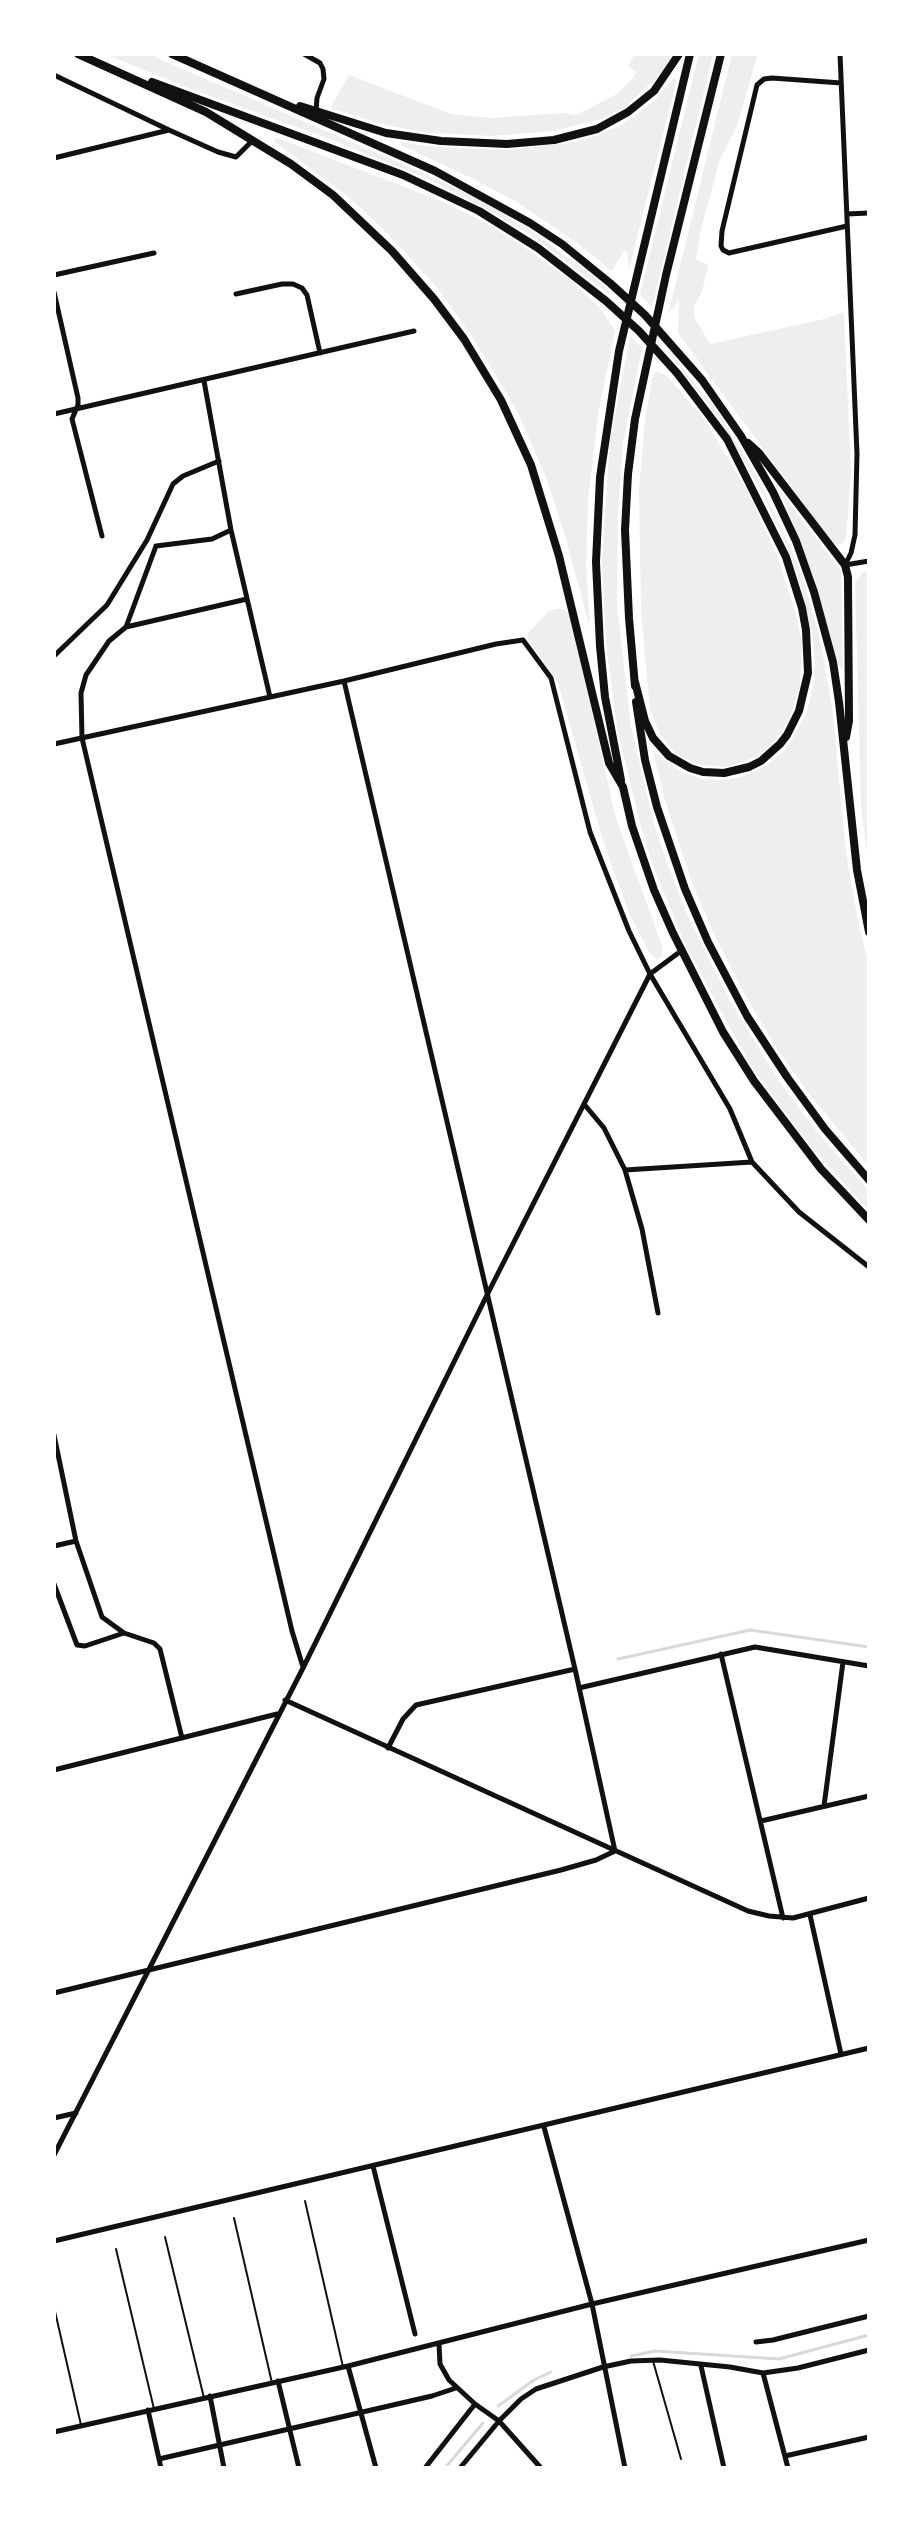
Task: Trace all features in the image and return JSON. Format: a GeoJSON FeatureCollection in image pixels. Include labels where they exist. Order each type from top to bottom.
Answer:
{"type":"FeatureCollection","features":[{"type":"Feature","properties":{"kind":"highway"},"geometry":{"type":"LineString","coordinates":[[171,54],[435,171],[491,200],[562,244],[610,283],[676,348],[702,380],[741,436],[773,492],[796,541],[814,592],[833,663],[845,743],[853,839],[869,932]]}},
{"type":"Feature","properties":{"kind":"highway"},"geometry":{"type":"LineString","coordinates":[[261,93],[386,133],[441,141],[507,144],[554,140],[597,129],[628,112],[654,91],[679,54]]}},
{"type":"Feature","properties":{"kind":"highway"},"geometry":{"type":"LineString","coordinates":[[690,54],[619,351],[600,477],[596,562],[600,646],[610,726],[632,826],[654,890],[681,951],[723,1032],[754,1081],[820,1168],[869,1220]]}},
{"type":"Feature","properties":{"kind":"highway"},"geometry":{"type":"LineString","coordinates":[[721,54],[666,275],[635,419],[628,474],[626,530],[629,618],[638,725],[654,795],[684,889],[708,942],[747,1016],[787,1077],[825,1129],[869,1180]]}},
{"type":"Feature","properties":{"kind":"highway"},"geometry":{"type":"LineString","coordinates":[[80,55],[206,112],[254,139],[291,164],[333,195],[392,251],[450,319],[501,400],[531,465],[545,507],[609,763],[623,787]]}},
{"type":"Feature","properties":{"kind":"highway"},"geometry":{"type":"LineString","coordinates":[[80,55],[347,154],[441,192],[519,235],[606,300],[670,364],[727,439],[786,557],[802,608],[806,630],[807,673],[799,711],[780,744],[761,761],[749,767],[724,772],[703,772],[690,768],[669,756],[653,738],[645,721],[635,682]]}},
{"type":"Feature","properties":{"kind":"highway"},"geometry":{"type":"LineString","coordinates":[[741,436],[759,453],[845,565],[848,577],[849,721],[845,743]]}},
{"type":"Feature","properties":{"kind":"street"},"geometry":{"type":"LineString","coordinates":[[304,54],[320,63],[323,69],[324,79],[317,98],[316,111]]}},
{"type":"Feature","properties":{"kind":"street"},"geometry":{"type":"LineString","coordinates":[[840,54],[857,454],[855,536],[845,565]]}},
{"type":"Feature","properties":{"kind":"street"},"geometry":{"type":"LineString","coordinates":[[54,75],[218,152],[236,157],[254,139]]}},
{"type":"Feature","properties":{"kind":"street"},"geometry":{"type":"LineString","coordinates":[[841,83],[764,78],[757,85],[722,231],[721,246],[729,253],[847,226]]}},
{"type":"Feature","properties":{"kind":"street"},"geometry":{"type":"LineString","coordinates":[[54,158],[170,130]]}},
{"type":"Feature","properties":{"kind":"street"},"geometry":{"type":"LineString","coordinates":[[847,214],[869,213]]}},
{"type":"Feature","properties":{"kind":"street"},"geometry":{"type":"LineString","coordinates":[[54,275],[154,253]]}},
{"type":"Feature","properties":{"kind":"street"},"geometry":{"type":"LineString","coordinates":[[236,294],[282,284],[293,284],[302,288],[307,295],[321,352]]}},
{"type":"Feature","properties":{"kind":"street"},"geometry":{"type":"LineString","coordinates":[[54,292],[78,398],[78,405],[72,419],[102,536]]}},
{"type":"Feature","properties":{"kind":"street"},"geometry":{"type":"LineString","coordinates":[[54,414],[414,331]]}},
{"type":"Feature","properties":{"kind":"street"},"geometry":{"type":"LineString","coordinates":[[204,381],[231,530],[270,697]]}},
{"type":"Feature","properties":{"kind":"street"},"geometry":{"type":"LineString","coordinates":[[54,656],[106,605],[147,540],[173,484],[183,476],[219,461]]}},
{"type":"Feature","properties":{"kind":"street"},"geometry":{"type":"LineString","coordinates":[[147,540],[156,546],[212,539],[231,530]]}},
{"type":"Feature","properties":{"kind":"street"},"geometry":{"type":"LineString","coordinates":[[156,546],[126,627],[110,642],[86,675],[81,693],[82,738],[292,1631],[303,1668]]}},
{"type":"Feature","properties":{"kind":"street"},"geometry":{"type":"LineString","coordinates":[[845,565],[869,561]]}},
{"type":"Feature","properties":{"kind":"street"},"geometry":{"type":"LineString","coordinates":[[126,627],[247,599]]}},
{"type":"Feature","properties":{"kind":"street"},"geometry":{"type":"LineString","coordinates":[[54,744],[344,681],[496,644],[523,640],[550,678],[590,832],[629,931],[650,974],[730,1109],[752,1162],[799,1212],[869,1267]]}},
{"type":"Feature","properties":{"kind":"street"},"geometry":{"type":"LineString","coordinates":[[344,681],[575,1669],[615,1851]]}},
{"type":"Feature","properties":{"kind":"street"},"geometry":{"type":"LineString","coordinates":[[54,2155],[303,1668],[487,1295],[650,974],[681,951]]}},
{"type":"Feature","properties":{"kind":"street"},"geometry":{"type":"LineString","coordinates":[[584,1104],[604,1128],[625,1170],[642,1229],[658,1313]]}},
{"type":"Feature","properties":{"kind":"street"},"geometry":{"type":"LineString","coordinates":[[625,1170],[752,1162]]}},
{"type":"Feature","properties":{"kind":"street"},"geometry":{"type":"LineString","coordinates":[[54,1435],[76,1541],[103,1619],[124,1633],[154,1643],[160,1649],[182,1738]]}},
{"type":"Feature","properties":{"kind":"street"},"geometry":{"type":"LineString","coordinates":[[54,1545],[76,1541]]}},
{"type":"Feature","properties":{"kind":"street"},"geometry":{"type":"LineString","coordinates":[[54,1584],[77,1645],[85,1646],[124,1633]]}},
{"type":"Feature","properties":{"kind":"street"},"geometry":{"type":"LineString","coordinates":[[579,1688],[755,1647],[869,1666]]}},
{"type":"Feature","properties":{"kind":"street"},"geometry":{"type":"LineString","coordinates":[[721,1654],[783,1918]]}},
{"type":"Feature","properties":{"kind":"street"},"geometry":{"type":"LineString","coordinates":[[824,1806],[843,1662]]}},
{"type":"Feature","properties":{"kind":"street"},"geometry":{"type":"LineString","coordinates":[[388,1748],[408,1711],[416,1706],[575,1669]]}},
{"type":"Feature","properties":{"kind":"street"},"geometry":{"type":"LineString","coordinates":[[285,1700],[742,1909],[783,1918],[810,1915],[869,1898]]}},
{"type":"Feature","properties":{"kind":"street"},"geometry":{"type":"LineString","coordinates":[[54,1770],[278,1714]]}},
{"type":"Feature","properties":{"kind":"street"},"geometry":{"type":"LineString","coordinates":[[761,1821],[869,1796]]}},
{"type":"Feature","properties":{"kind":"street"},"geometry":{"type":"LineString","coordinates":[[54,1993],[561,1870],[596,1860],[615,1851]]}},
{"type":"Feature","properties":{"kind":"street"},"geometry":{"type":"LineString","coordinates":[[810,1915],[841,2054]]}},
{"type":"Feature","properties":{"kind":"street"},"geometry":{"type":"LineString","coordinates":[[54,2241],[544,2127],[869,2048]]}},
{"type":"Feature","properties":{"kind":"street"},"geometry":{"type":"LineString","coordinates":[[54,2118],[76,2113]]}},
{"type":"Feature","properties":{"kind":"street"},"geometry":{"type":"LineString","coordinates":[[544,2127],[592,2304],[625,2468]]}},
{"type":"Feature","properties":{"kind":"street"},"geometry":{"type":"LineString","coordinates":[[373,2166],[415,2334]]}},
{"type":"Feature","properties":{"kind":"street"},"geometry":{"type":"LineString","coordinates":[[54,2432],[346,2366],[592,2304],[869,2240]]}},
{"type":"Feature","properties":{"kind":"street"},"geometry":{"type":"LineString","coordinates":[[756,2342],[773,2340],[869,2316]]}},
{"type":"Feature","properties":{"kind":"street"},"geometry":{"type":"LineString","coordinates":[[439,2344],[442,2369],[456,2388],[498,2421],[541,2468]]}},
{"type":"Feature","properties":{"kind":"street"},"geometry":{"type":"LineString","coordinates":[[460,2468],[498,2421],[521,2399],[536,2390],[603,2367],[632,2361],[653,2361],[730,2367],[763,2373],[798,2368],[869,2350]]}},
{"type":"Feature","properties":{"kind":"street"},"geometry":{"type":"LineString","coordinates":[[346,2366],[376,2468]]}},
{"type":"Feature","properties":{"kind":"street"},"geometry":{"type":"LineString","coordinates":[[700,2366],[724,2468]]}},
{"type":"Feature","properties":{"kind":"street"},"geometry":{"type":"LineString","coordinates":[[763,2373],[788,2468]]}},
{"type":"Feature","properties":{"kind":"street"},"geometry":{"type":"LineString","coordinates":[[275,2382],[299,2468]]}},
{"type":"Feature","properties":{"kind":"street"},"geometry":{"type":"LineString","coordinates":[[159,2459],[432,2396],[456,2388]]}},
{"type":"Feature","properties":{"kind":"street"},"geometry":{"type":"LineString","coordinates":[[207,2397],[224,2468]]}},
{"type":"Feature","properties":{"kind":"street"},"geometry":{"type":"LineString","coordinates":[[425,2468],[475,2404]]}},
{"type":"Feature","properties":{"kind":"street"},"geometry":{"type":"LineString","coordinates":[[151,2410],[161,2468]]}},
{"type":"Feature","properties":{"kind":"street"},"geometry":{"type":"LineString","coordinates":[[785,2456],[869,2437]]}},
{"type":"Feature","properties":{"kind":"lane"},"geometry":{"type":"LineString","coordinates":[[305,2201],[346,2366]]}},
{"type":"Feature","properties":{"kind":"lane"},"geometry":{"type":"LineString","coordinates":[[234,2218],[275,2382]]}},
{"type":"Feature","properties":{"kind":"lane"},"geometry":{"type":"LineString","coordinates":[[165,2237],[207,2397]]}},
{"type":"Feature","properties":{"kind":"lane"},"geometry":{"type":"LineString","coordinates":[[116,2249],[151,2410]]}},
{"type":"Feature","properties":{"kind":"lane"},"geometry":{"type":"LineString","coordinates":[[54,2307],[81,2425]]}},
{"type":"Feature","properties":{"kind":"lane"},"geometry":{"type":"LineString","coordinates":[[653,2361],[681,2459]]}},
{"type":"Feature","properties":{"kind":"shaded area"},"geometry":{"type":"Polygon","coordinates":[[[105,54],[148,54],[430,176],[476,198],[533,232],[590,274],[611,292],[610,295],[531,235],[428,179],[335,141],[183,86],[105,54]]]}},
{"type":"Feature","properties":{"kind":"shaded area"},"geometry":{"type":"Polygon","coordinates":[[[635,54],[673,54],[662,73],[624,108],[601,119],[554,131],[491,136],[431,133],[385,125],[330,108],[349,75],[451,114],[490,118],[563,113],[576,115],[617,94],[632,79],[636,72],[628,66],[635,54]]]}},
{"type":"Feature","properties":{"kind":"shaded area"},"geometry":{"type":"Polygon","coordinates":[[[699,54],[713,54],[652,308],[640,294],[699,54]]]}},
{"type":"Feature","properties":{"kind":"shaded area"},"geometry":{"type":"Polygon","coordinates":[[[732,54],[758,54],[737,126],[719,162],[700,233],[696,259],[708,265],[702,292],[694,306],[694,317],[710,344],[824,319],[844,312],[851,475],[846,539],[842,544],[834,544],[831,541],[678,333],[679,300],[668,314],[732,54]]]}},
{"type":"Feature","properties":{"kind":"shaded area"},"geometry":{"type":"Polygon","coordinates":[[[675,77],[676,83],[629,269],[627,253],[624,250],[612,271],[577,243],[517,202],[403,146],[400,142],[436,147],[507,150],[574,142],[623,124],[653,102],[675,77]]]}},
{"type":"Feature","properties":{"kind":"shaded area"},"geometry":{"type":"Polygon","coordinates":[[[275,137],[441,201],[488,224],[572,282],[601,309],[615,331],[599,409],[588,499],[586,567],[590,629],[566,539],[546,477],[515,407],[471,335],[436,286],[383,229],[351,199],[275,142],[275,137]]]}},
{"type":"Feature","properties":{"kind":"shaded area"},"geometry":{"type":"Polygon","coordinates":[[[630,336],[642,348],[623,444],[618,513],[617,604],[631,727],[654,824],[687,914],[729,999],[779,1081],[817,1132],[869,1191],[869,1211],[807,1142],[754,1070],[685,944],[653,866],[641,827],[617,728],[606,643],[602,562],[610,441],[630,336]]]}},
{"type":"Feature","properties":{"kind":"shaded area"},"geometry":{"type":"Polygon","coordinates":[[[669,351],[720,415],[755,473],[793,553],[819,635],[832,705],[846,852],[857,916],[869,966],[869,1166],[811,1096],[777,1049],[745,995],[713,932],[692,883],[665,800],[653,751],[681,772],[702,779],[727,780],[764,767],[783,752],[806,714],[813,688],[815,662],[813,638],[801,588],[792,559],[766,500],[721,421],[669,351]]]}},
{"type":"Feature","properties":{"kind":"shaded area"},"geometry":{"type":"Polygon","coordinates":[[[657,371],[667,376],[705,420],[746,488],[777,555],[802,642],[800,685],[789,721],[775,740],[758,756],[728,767],[700,765],[675,753],[660,734],[650,710],[641,610],[639,490],[645,419],[652,379],[657,371]]]}},
{"type":"Feature","properties":{"kind":"shaded area"},"geometry":{"type":"Polygon","coordinates":[[[781,492],[841,571],[843,669],[839,667],[814,578],[781,492]]]}},
{"type":"Feature","properties":{"kind":"shaded area"},"geometry":{"type":"Polygon","coordinates":[[[869,571],[869,868],[861,806],[855,583],[863,572],[869,571]]]}},
{"type":"Feature","properties":{"kind":"shaded area"},"geometry":{"type":"Polygon","coordinates":[[[563,609],[569,613],[616,818],[662,946],[662,956],[657,960],[649,952],[630,915],[614,872],[558,683],[528,639],[528,633],[548,612],[563,609]]]}},
{"type":"Feature","properties":{"kind":"waterway"},"geometry":{"type":"LineString","coordinates":[[618,1659],[750,1630],[869,1647]]}},
{"type":"Feature","properties":{"kind":"waterway"},"geometry":{"type":"LineString","coordinates":[[631,2356],[655,2351],[779,2359],[869,2335]]}},
{"type":"Feature","properties":{"kind":"waterway"},"geometry":{"type":"LineString","coordinates":[[498,2406],[534,2380],[551,2372]]}},
{"type":"Feature","properties":{"kind":"waterway"},"geometry":{"type":"LineString","coordinates":[[445,2468],[483,2423]]}}]}
